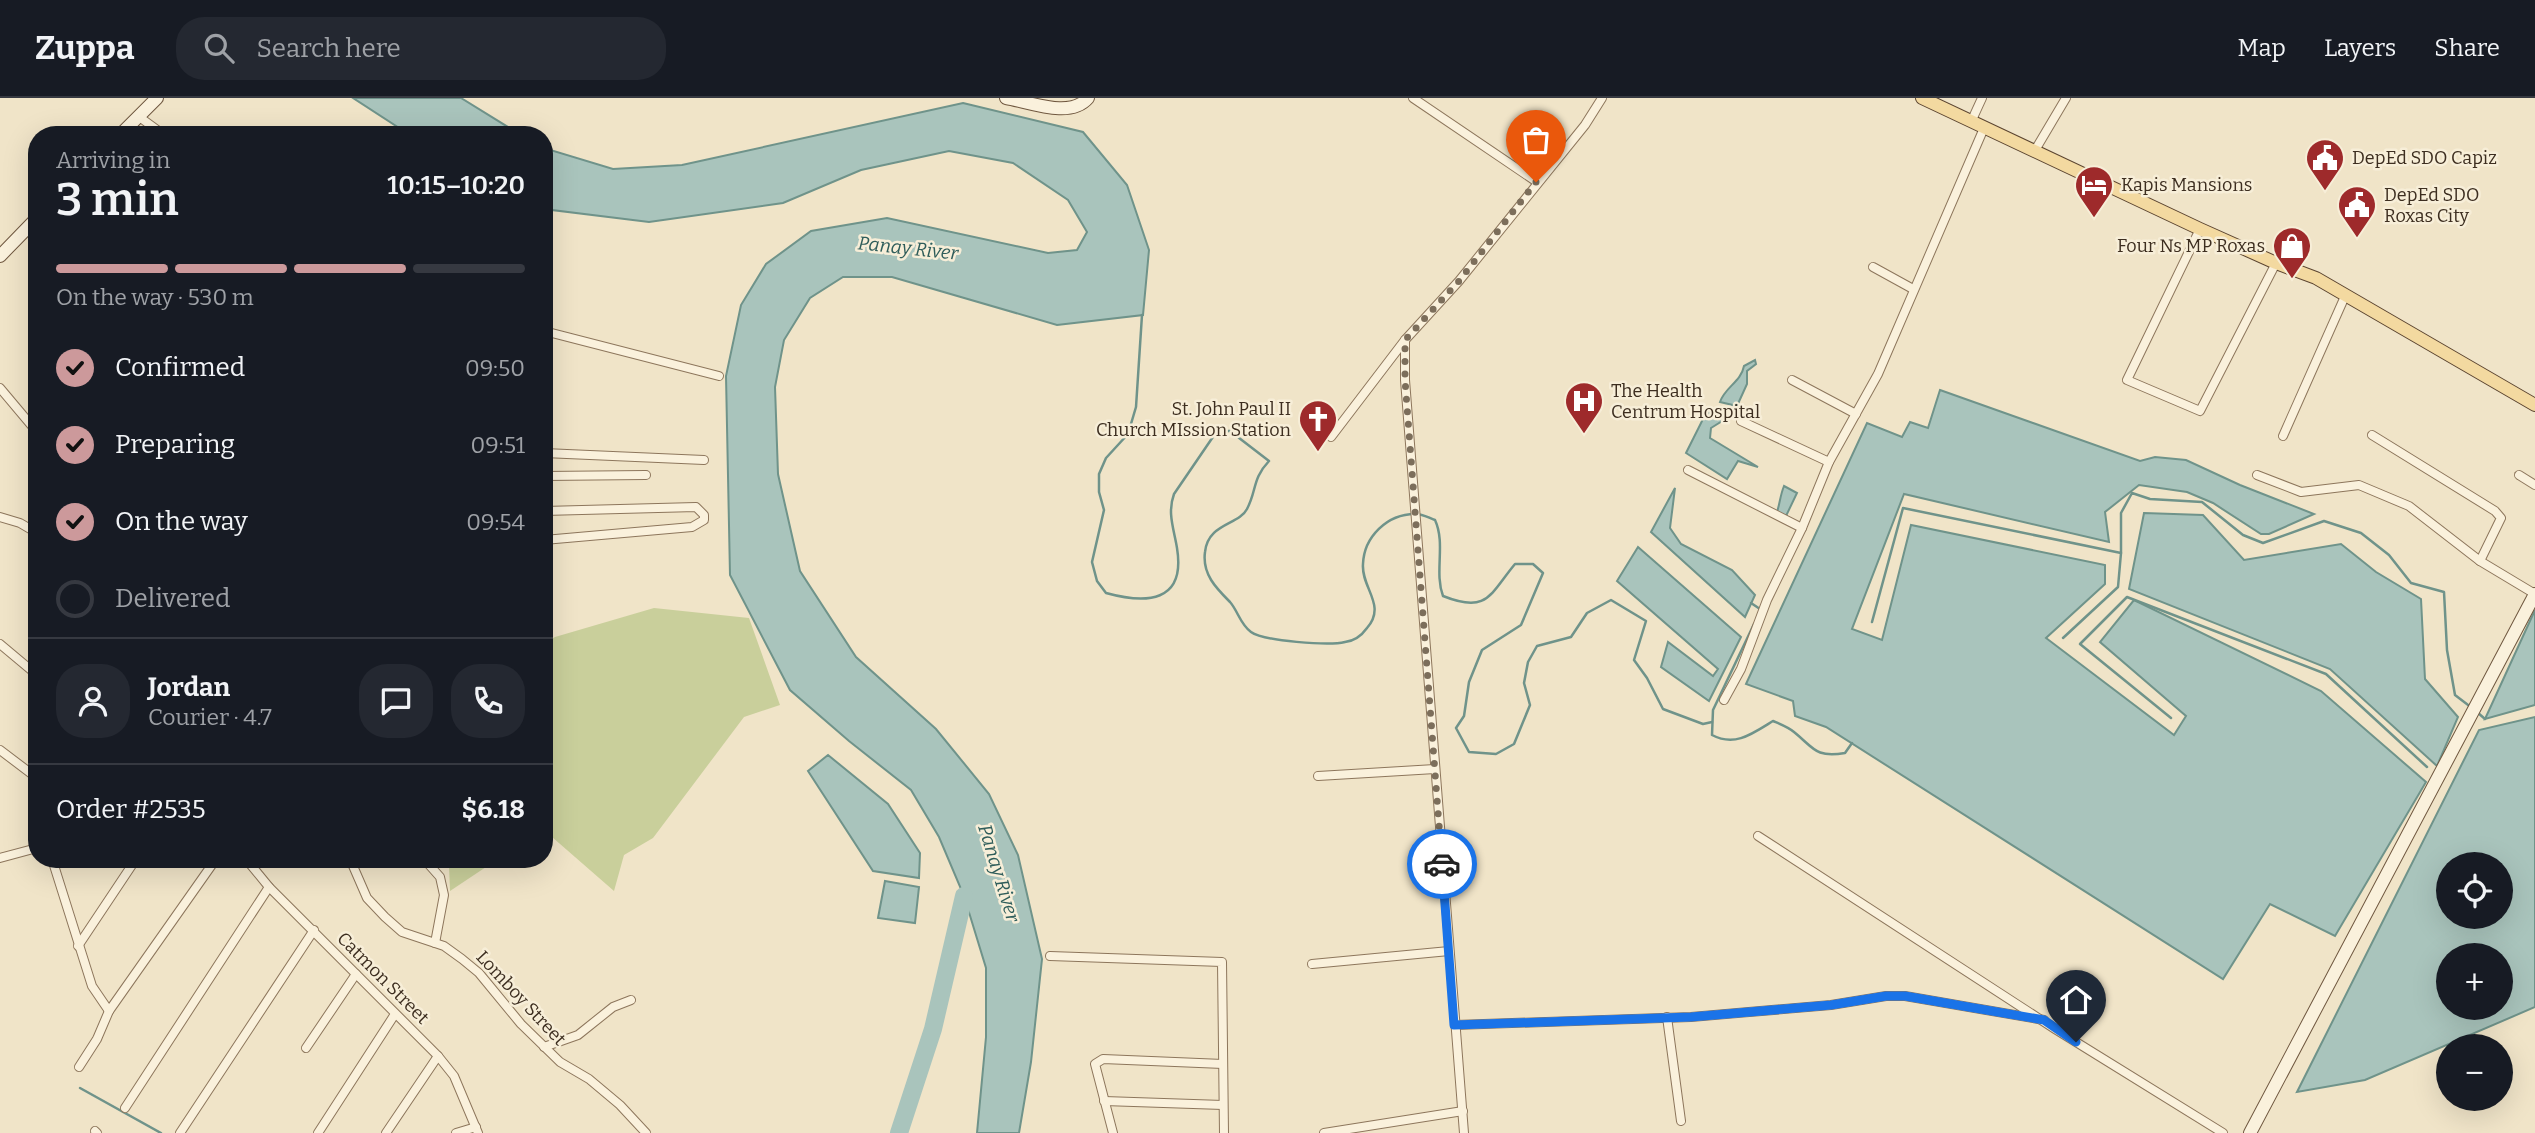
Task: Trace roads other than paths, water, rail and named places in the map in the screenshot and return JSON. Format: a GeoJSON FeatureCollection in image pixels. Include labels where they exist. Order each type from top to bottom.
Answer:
{"type":"FeatureCollection","features":[{"type":"Feature","properties":{"kind":"main road"},"geometry":{"type":"LineString","coordinates":[[129,126],[157,98]]}},
{"type":"Feature","properties":{"kind":"main road"},"geometry":{"type":"LineString","coordinates":[[1006,98],[1065,109],[1084,103],[1088,98]]}},
{"type":"Feature","properties":{"kind":"main road"},"geometry":{"type":"LineString","coordinates":[[1922,98],[2200,229],[2316,278],[2535,405]]}},
{"type":"Feature","properties":{"kind":"main road"},"geometry":{"type":"LineString","coordinates":[[0,256],[28,227]]}},
{"type":"Feature","properties":{"kind":"main road"},"geometry":{"type":"LineString","coordinates":[[2250,1133],[2535,594]]}},
{"type":"Feature","properties":{"kind":"street"},"geometry":{"type":"LineString","coordinates":[[1413,98],[1536,182]]}},
{"type":"Feature","properties":{"kind":"street"},"geometry":{"type":"LineString","coordinates":[[1331,437],[1405,340],[1459,281],[1536,182],[1585,125],[1602,98]]}},
{"type":"Feature","properties":{"kind":"street"},"geometry":{"type":"LineString","coordinates":[[1971,122],[1982,98]]}},
{"type":"Feature","properties":{"kind":"street"},"geometry":{"type":"LineString","coordinates":[[2035,152],[2066,98]]}},
{"type":"Feature","properties":{"kind":"street"},"geometry":{"type":"LineString","coordinates":[[138,116],[152,126]]}},
{"type":"Feature","properties":{"kind":"street"},"geometry":{"type":"LineString","coordinates":[[1724,700],[1741,669],[1767,600],[1802,528],[1829,462],[1878,374],[1984,128]]}},
{"type":"Feature","properties":{"kind":"street"},"geometry":{"type":"LineString","coordinates":[[2200,229],[2127,380],[2200,411],[2276,263]]}},
{"type":"Feature","properties":{"kind":"street"},"geometry":{"type":"LineString","coordinates":[[1873,267],[1913,289]]}},
{"type":"Feature","properties":{"kind":"street"},"geometry":{"type":"LineString","coordinates":[[2283,436],[2346,294]]}},
{"type":"Feature","properties":{"kind":"street"},"geometry":{"type":"LineString","coordinates":[[553,333],[719,376]]}},
{"type":"Feature","properties":{"kind":"street"},"geometry":{"type":"LineString","coordinates":[[1405,340],[1405,380],[1464,1133]]}},
{"type":"Feature","properties":{"kind":"street"},"geometry":{"type":"LineString","coordinates":[[1792,380],[1856,414]]}},
{"type":"Feature","properties":{"kind":"street"},"geometry":{"type":"LineString","coordinates":[[0,388],[28,421]]}},
{"type":"Feature","properties":{"kind":"street"},"geometry":{"type":"LineString","coordinates":[[1741,421],[1829,462]]}},
{"type":"Feature","properties":{"kind":"street"},"geometry":{"type":"LineString","coordinates":[[2372,435],[2501,517],[2480,561]]}},
{"type":"Feature","properties":{"kind":"street"},"geometry":{"type":"LineString","coordinates":[[553,454],[704,460]]}},
{"type":"Feature","properties":{"kind":"street"},"geometry":{"type":"LineString","coordinates":[[598,456],[598,475]]}},
{"type":"Feature","properties":{"kind":"street"},"geometry":{"type":"LineString","coordinates":[[1688,470],[1802,528]]}},
{"type":"Feature","properties":{"kind":"street"},"geometry":{"type":"LineString","coordinates":[[553,476],[646,475]]}},
{"type":"Feature","properties":{"kind":"street"},"geometry":{"type":"LineString","coordinates":[[2257,475],[2301,492],[2359,485],[2409,506],[2480,561],[2535,594]]}},
{"type":"Feature","properties":{"kind":"street"},"geometry":{"type":"LineString","coordinates":[[2519,475],[2535,485]]}},
{"type":"Feature","properties":{"kind":"street"},"geometry":{"type":"LineString","coordinates":[[553,511],[696,508],[704,515],[704,520],[692,527],[553,539]]}},
{"type":"Feature","properties":{"kind":"street"},"geometry":{"type":"LineString","coordinates":[[0,517],[28,528]]}},
{"type":"Feature","properties":{"kind":"street"},"geometry":{"type":"LineString","coordinates":[[1,647],[28,668]]}},
{"type":"Feature","properties":{"kind":"street"},"geometry":{"type":"LineString","coordinates":[[0,750],[28,771]]}},
{"type":"Feature","properties":{"kind":"street"},"geometry":{"type":"LineString","coordinates":[[1318,776],[1435,769]]}},
{"type":"Feature","properties":{"kind":"street"},"geometry":{"type":"LineString","coordinates":[[1758,836],[2223,1133]]}},
{"type":"Feature","properties":{"kind":"street"},"geometry":{"type":"LineString","coordinates":[[0,858],[28,851]]}},
{"type":"Feature","properties":{"kind":"street"},"geometry":{"type":"LineString","coordinates":[[55,868],[92,986],[109,1011]]}},
{"type":"Feature","properties":{"kind":"street"},"geometry":{"type":"LineString","coordinates":[[78,946],[130,868]]}},
{"type":"Feature","properties":{"kind":"street"},"geometry":{"type":"LineString","coordinates":[[79,1067],[97,1039],[109,1011],[210,868]]}},
{"type":"Feature","properties":{"kind":"street","name":"Catmon Street"},"geometry":{"type":"LineString","coordinates":[[253,868],[269,887],[438,1056],[454,1076],[477,1130]]}},
{"type":"Feature","properties":{"kind":"street","name":"Lomboy Street"},"geometry":{"type":"LineString","coordinates":[[354,868],[367,898],[385,917],[402,932],[435,943],[479,973],[521,1024],[544,1047],[560,1062],[589,1079],[609,1096],[643,1132]]}},
{"type":"Feature","properties":{"kind":"street"},"geometry":{"type":"LineString","coordinates":[[432,868],[440,877],[444,895],[435,943]]}},
{"type":"Feature","properties":{"kind":"street"},"geometry":{"type":"LineString","coordinates":[[125,1108],[269,887]]}},
{"type":"Feature","properties":{"kind":"street"},"geometry":{"type":"LineString","coordinates":[[180,1133],[314,930]]}},
{"type":"Feature","properties":{"kind":"street"},"geometry":{"type":"LineString","coordinates":[[1312,964],[1449,951]]}},
{"type":"Feature","properties":{"kind":"street"},"geometry":{"type":"LineString","coordinates":[[1050,956],[1222,962],[1224,1133]]}},
{"type":"Feature","properties":{"kind":"street"},"geometry":{"type":"LineString","coordinates":[[306,1048],[356,974]]}},
{"type":"Feature","properties":{"kind":"street"},"geometry":{"type":"LineString","coordinates":[[1454,1025],[1667,1017],[1831,1005],[1886,996],[1905,996],[2044,1020]]}},
{"type":"Feature","properties":{"kind":"street"},"geometry":{"type":"LineString","coordinates":[[544,1047],[578,1035],[613,1007],[631,1000]]}},
{"type":"Feature","properties":{"kind":"street"},"geometry":{"type":"LineString","coordinates":[[318,1133],[395,1014]]}},
{"type":"Feature","properties":{"kind":"street"},"geometry":{"type":"LineString","coordinates":[[1667,1017],[1681,1121]]}},
{"type":"Feature","properties":{"kind":"street"},"geometry":{"type":"LineString","coordinates":[[386,1133],[438,1056]]}},
{"type":"Feature","properties":{"kind":"street"},"geometry":{"type":"LineString","coordinates":[[1113,1133],[1095,1064],[1103,1059],[1223,1064]]}},
{"type":"Feature","properties":{"kind":"street"},"geometry":{"type":"LineString","coordinates":[[1104,1101],[1223,1105]]}},
{"type":"Feature","properties":{"kind":"street"},"geometry":{"type":"LineString","coordinates":[[1324,1133],[1463,1111]]}},
{"type":"Feature","properties":{"kind":"street"},"geometry":{"type":"LineString","coordinates":[[456,1133],[477,1130]]}},
{"type":"Feature","properties":{"kind":"water"},"geometry":{"type":"Polygon","coordinates":[[[353,98],[461,98],[506,126],[396,126],[353,98]]]}},
{"type":"Feature","properties":{"kind":"water","name":"Panay River"},"geometry":{"type":"Polygon","coordinates":[[[963,103],[1083,132],[1127,185],[1149,250],[1143,315],[1057,325],[892,277],[843,277],[810,298],[784,340],[775,387],[778,474],[800,571],[856,657],[936,729],[989,794],[1018,855],[1042,959],[1031,1062],[1019,1133],[977,1133],[986,1037],[986,968],[964,896],[939,837],[911,790],[790,690],[730,575],[726,376],[741,305],[766,264],[811,231],[887,218],[1048,253],[1077,250],[1087,232],[1068,200],[1013,163],[949,151],[861,170],[783,203],[649,222],[553,210],[553,151],[613,169],[682,165],[963,103]]]}},
{"type":"Feature","properties":{"kind":"water"},"geometry":{"type":"Polygon","coordinates":[[[1755,360],[1756,364],[1747,371],[1747,384],[1737,406],[1720,402],[1725,392],[1740,376],[1744,366],[1755,360]]]}},
{"type":"Feature","properties":{"kind":"water"},"geometry":{"type":"Polygon","coordinates":[[[1940,390],[2140,461],[2155,457],[2186,460],[2314,514],[2269,534],[2261,534],[2213,503],[2187,492],[2139,485],[2105,512],[2109,542],[1904,494],[1852,629],[1882,640],[1911,525],[2105,565],[2105,584],[2046,638],[2174,735],[2186,716],[2100,642],[2134,600],[2321,691],[2426,782],[2335,936],[2270,904],[2223,979],[1826,727],[1795,716],[1793,701],[1746,684],[1867,423],[1902,437],[1910,422],[1928,428],[1940,390]]]}},
{"type":"Feature","properties":{"kind":"water"},"geometry":{"type":"Polygon","coordinates":[[[1712,409],[1727,418],[1711,428],[1710,438],[1758,467],[1738,461],[1727,479],[1686,453],[1703,419],[1712,409]]]}},
{"type":"Feature","properties":{"kind":"water"},"geometry":{"type":"Polygon","coordinates":[[[1784,486],[1797,493],[1786,516],[1777,512],[1784,486]]]}},
{"type":"Feature","properties":{"kind":"water"},"geometry":{"type":"Polygon","coordinates":[[[1675,488],[1670,528],[1681,544],[1732,570],[1755,595],[1745,617],[1651,532],[1675,488]]]}},
{"type":"Feature","properties":{"kind":"water"},"geometry":{"type":"Polygon","coordinates":[[[2144,513],[2203,515],[2244,560],[2341,544],[2376,572],[2421,599],[2425,679],[2458,717],[2437,766],[2330,669],[2129,589],[2144,513]]]}},
{"type":"Feature","properties":{"kind":"water"},"geometry":{"type":"Polygon","coordinates":[[[1638,547],[1741,637],[1709,701],[1661,667],[1668,642],[1713,676],[1718,669],[1617,581],[1638,547]]]}},
{"type":"Feature","properties":{"kind":"water"},"geometry":{"type":"Polygon","coordinates":[[[2535,610],[2535,705],[2485,719],[2535,610]]]}},
{"type":"Feature","properties":{"kind":"water"},"geometry":{"type":"Polygon","coordinates":[[[2535,717],[2535,1007],[2513,1016],[2513,943],[2436,943],[2436,1020],[2505,1020],[2472,1034],[2436,1034],[2436,1050],[2365,1080],[2297,1092],[2479,730],[2535,717]]]}},
{"type":"Feature","properties":{"kind":"water"},"geometry":{"type":"Polygon","coordinates":[[[828,755],[888,804],[920,853],[919,878],[873,871],[808,771],[828,755]]]}},
{"type":"Feature","properties":{"kind":"water"},"geometry":{"type":"Polygon","coordinates":[[[885,881],[919,887],[915,923],[878,918],[885,881]]]}},
{"type":"Feature","properties":{"kind":"waterway"},"geometry":{"type":"LineString","coordinates":[[1142,315],[1136,407],[1128,434],[1106,458],[1099,474],[1099,492],[1104,510],[1092,562],[1097,581],[1106,593],[1148,598],[1169,589],[1175,580],[1178,566],[1171,514],[1174,494],[1217,431],[1230,431],[1269,461],[1257,479],[1247,509],[1217,530],[1207,542],[1205,560],[1211,580],[1251,632],[1268,638],[1311,643],[1337,643],[1358,637],[1367,628],[1375,612],[1363,573],[1364,554],[1368,545],[1379,529],[1395,518],[1420,514],[1435,520],[1438,529],[1443,596],[1458,601],[1479,602],[1493,592],[1515,564],[1533,564],[1543,573],[1521,625],[1482,650],[1469,682],[1464,716],[1456,728],[1469,752],[1496,754],[1514,744],[1530,705],[1524,683],[1528,662],[1537,646],[1571,637],[1587,613],[1611,600],[1646,621],[1634,660],[1663,709],[1703,724],[1712,722]]}},
{"type":"Feature","properties":{"kind":"waterway"},"geometry":{"type":"LineString","coordinates":[[1872,622],[1903,508],[2121,553],[2121,513],[2132,493],[2150,499],[2202,502],[2243,535],[2263,543],[2324,521],[2361,533],[2389,555],[2411,583],[2444,592],[2447,650],[2455,695],[2472,708]]}},
{"type":"Feature","properties":{"kind":"waterway"},"geometry":{"type":"LineString","coordinates":[[2063,638],[2118,587],[2121,553]]}},
{"type":"Feature","properties":{"kind":"waterway"},"geometry":{"type":"LineString","coordinates":[[2171,718],[2080,644],[2127,597],[2326,674],[2427,767]]}},
{"type":"Feature","properties":{"kind":"waterway"},"geometry":{"type":"LineString","coordinates":[[1751,603],[1760,609]]}},
{"type":"Feature","properties":{"kind":"waterway"},"geometry":{"type":"LineString","coordinates":[[1754,624],[1713,710],[1712,735],[1728,740],[1736,739],[1773,721],[1792,730],[1821,753],[1845,753],[1852,743]]}},
{"type":"Feature","properties":{"kind":"waterway"},"geometry":{"type":"LineString","coordinates":[[2477,712],[2485,719]]}},
{"type":"Feature","properties":{"kind":"waterway"},"geometry":{"type":"LineString","coordinates":[[899,1133],[933,1029],[964,896]]}},
{"type":"Feature","properties":{"kind":"waterway"},"geometry":{"type":"LineString","coordinates":[[80,1088],[161,1133]]}},
{"type":"Feature","properties":{"kind":"place","name":"DepEd SDO Capiz"},"geometry":{"type":"Point","coordinates":[2325,192]}},
{"type":"Feature","properties":{"kind":"place","name":"Kapis Mansions"},"geometry":{"type":"Point","coordinates":[2094,219]}},
{"type":"Feature","properties":{"kind":"place","name":"DepEd SDO Roxas City"},"geometry":{"type":"Point","coordinates":[2357,239]}},
{"type":"Feature","properties":{"kind":"place","name":"Four Ns MP Roxas"},"geometry":{"type":"Point","coordinates":[2292,280]}},
{"type":"Feature","properties":{"kind":"place","name":"The Health Centrum Hospital"},"geometry":{"type":"Point","coordinates":[1584,435]}},
{"type":"Feature","properties":{"kind":"place","name":"St. John Paul II Church MIssion Station"},"geometry":{"type":"Point","coordinates":[1318,453]}}]}
